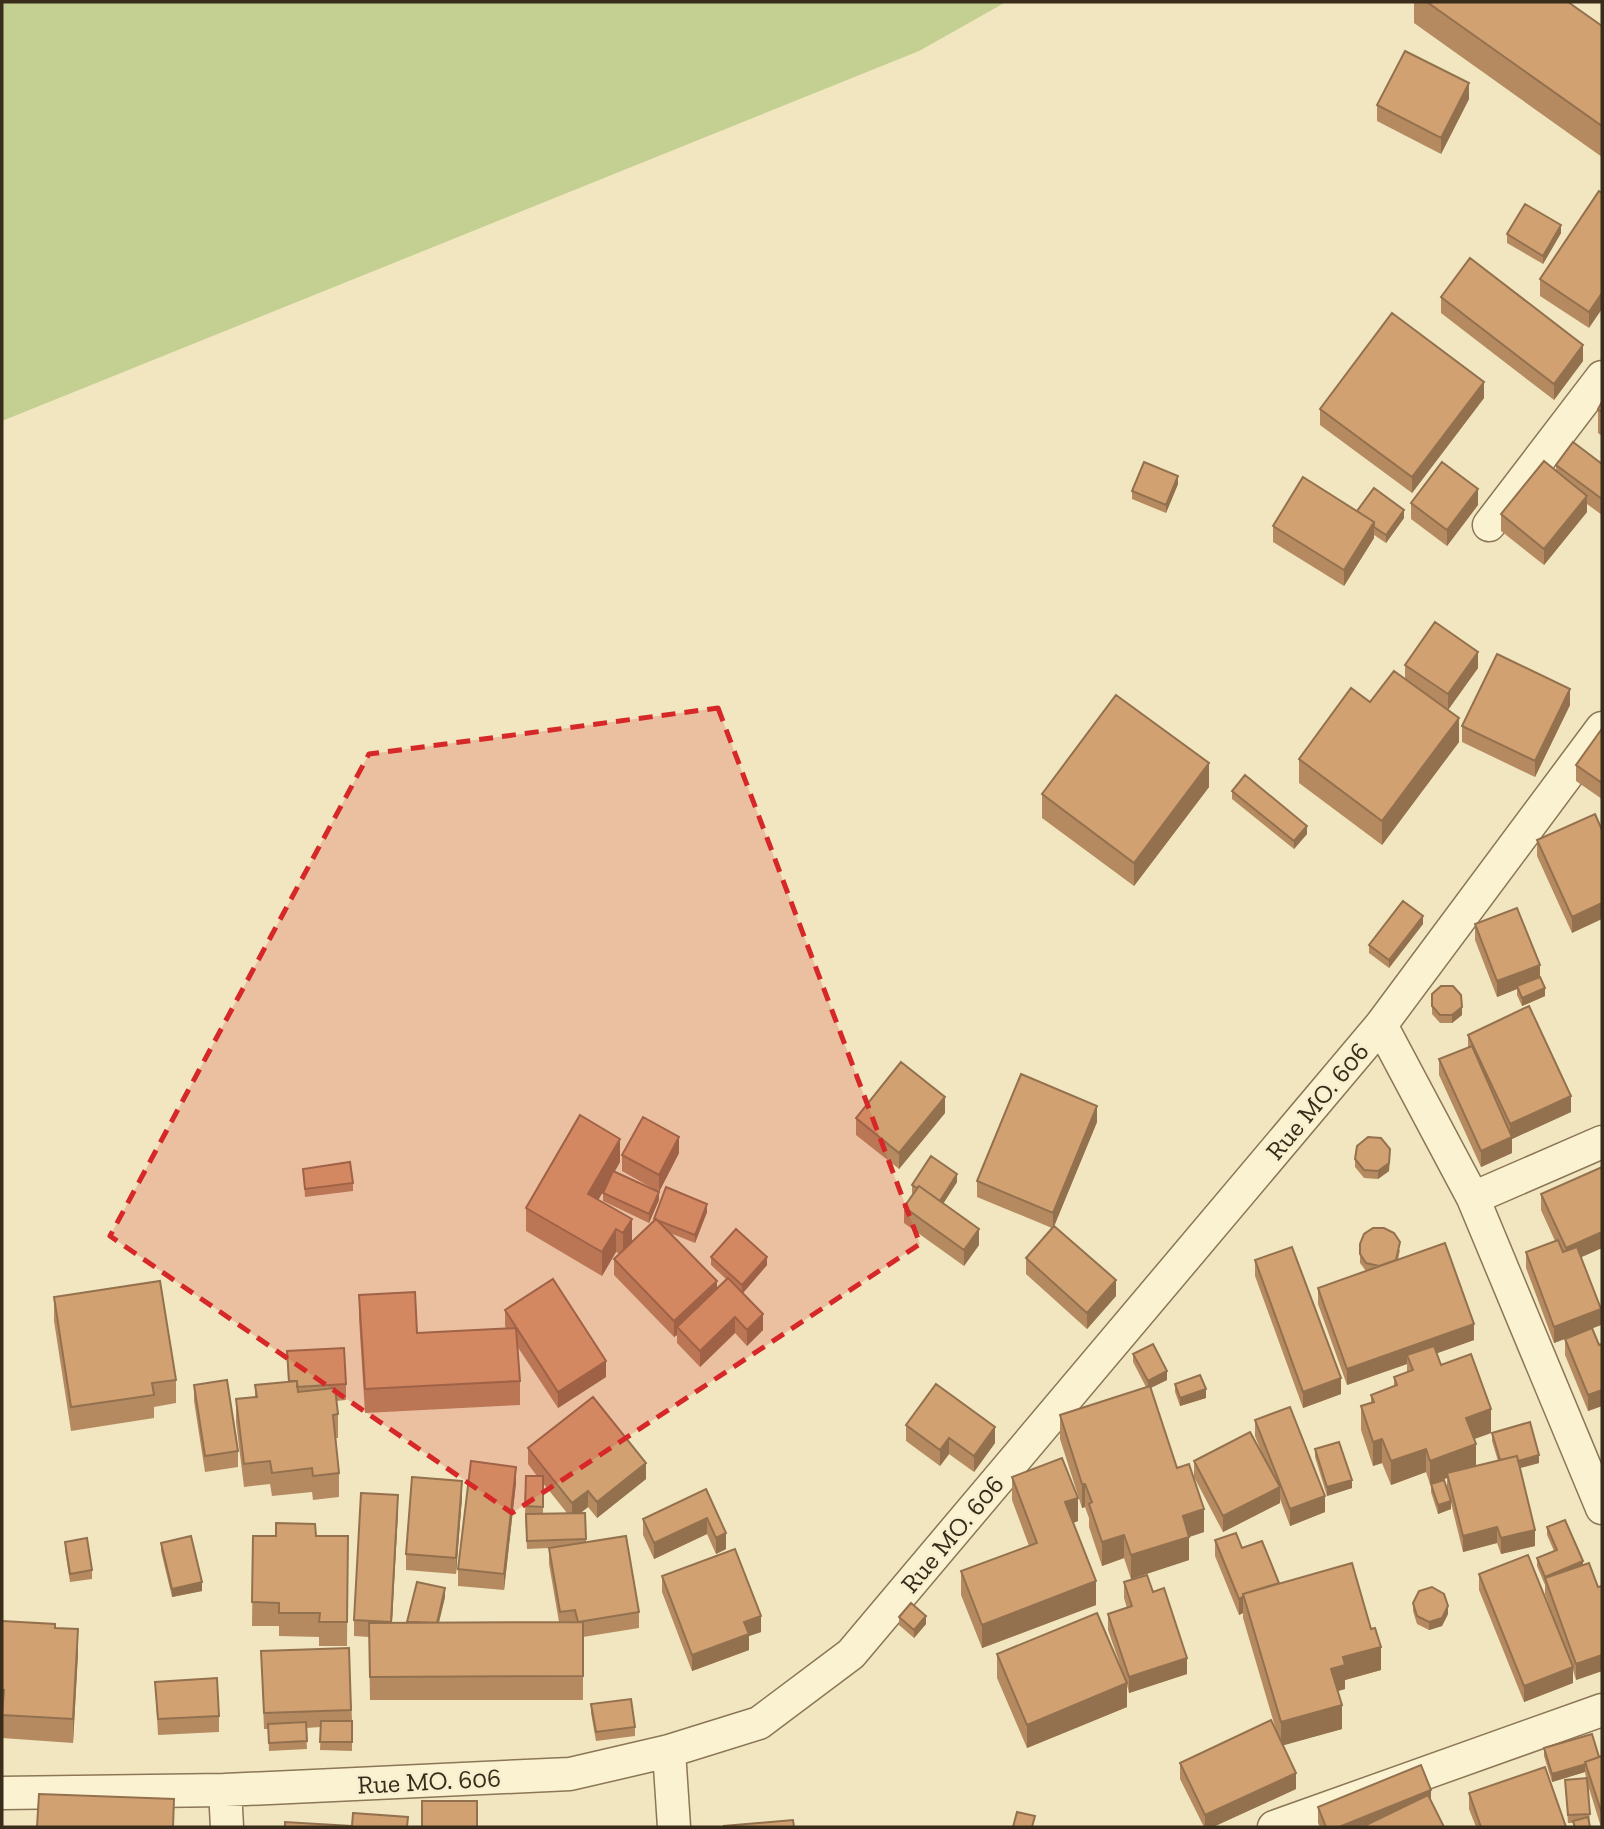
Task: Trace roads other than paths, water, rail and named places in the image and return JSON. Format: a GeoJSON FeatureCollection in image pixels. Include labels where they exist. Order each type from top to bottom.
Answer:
{"type":"FeatureCollection","features":[{"type":"Feature","properties":{"kind":"street"},"geometry":{"type":"LineString","coordinates":[[1489,525],[1602,377]]}},
{"type":"Feature","properties":{"kind":"street","name":"Rue MO. 606"},"geometry":{"type":"LineString","coordinates":[[2,1793],[225,1790],[570,1774],[669,1751],[759,1723],[851,1654],[1381,1025],[1602,728]]}},
{"type":"Feature","properties":{"kind":"street"},"geometry":{"type":"LineString","coordinates":[[1381,1025],[1473,1198],[1602,1508]]}},
{"type":"Feature","properties":{"kind":"street"},"geometry":{"type":"LineString","coordinates":[[1473,1198],[1602,1142]]}},
{"type":"Feature","properties":{"kind":"street"},"geometry":{"type":"LineString","coordinates":[[1274,1827],[1602,1710]]}},
{"type":"Feature","properties":{"kind":"street"},"geometry":{"type":"LineString","coordinates":[[669,1751],[674,1827]]}},
{"type":"Feature","properties":{"kind":"street"},"geometry":{"type":"LineString","coordinates":[[225,1790],[227,1827]]}}]}
